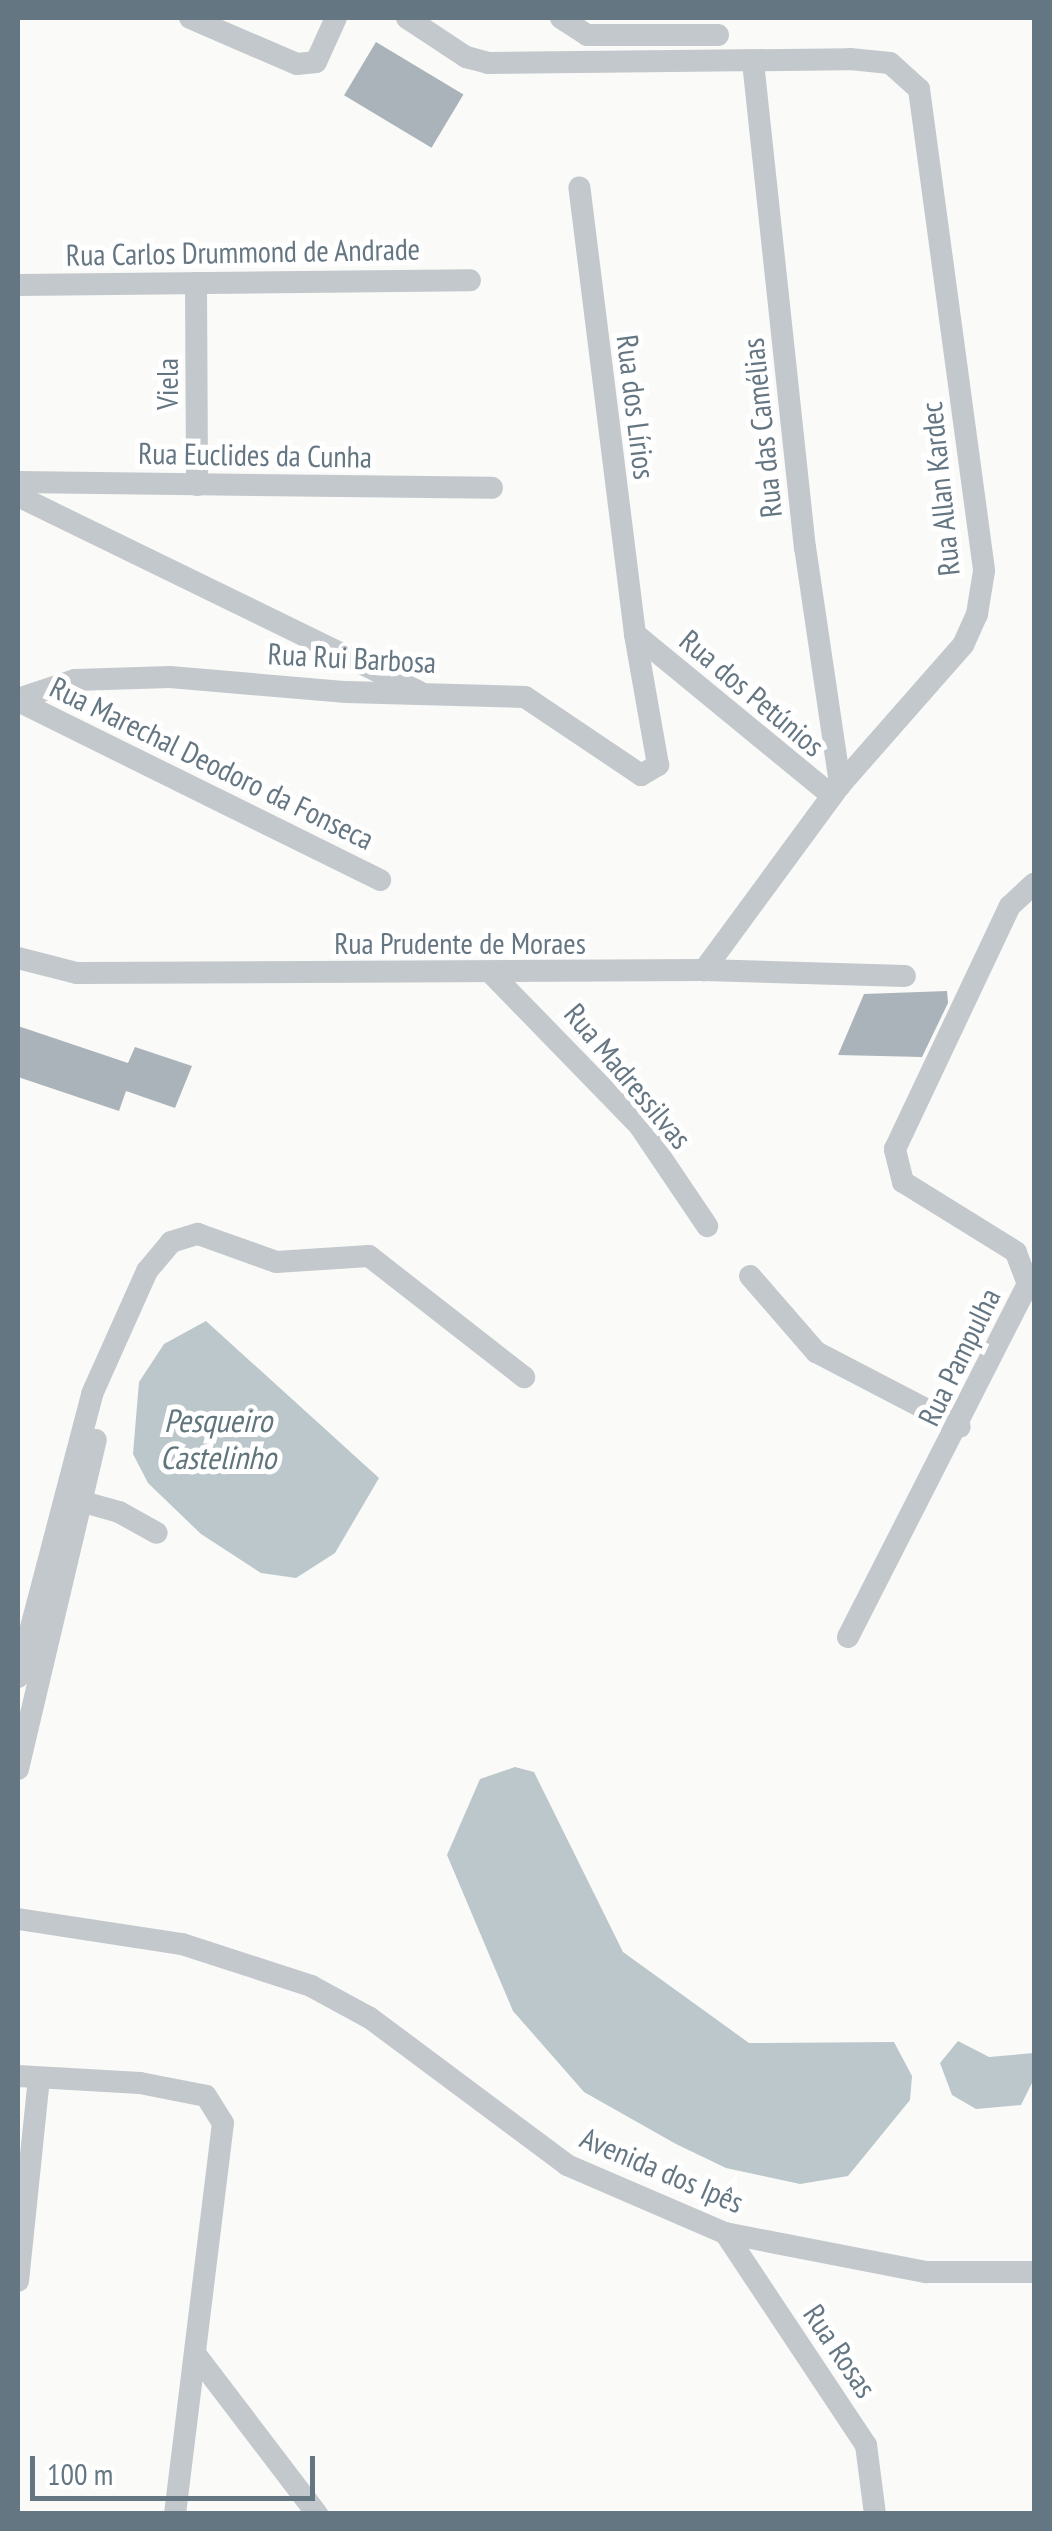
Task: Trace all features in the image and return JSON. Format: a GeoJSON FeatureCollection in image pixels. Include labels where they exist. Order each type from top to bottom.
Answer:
{"type":"FeatureCollection","features":[{"type":"Feature","properties":{"kind":"street"},"geometry":{"type":"LineString","coordinates":[[190,18],[297,64],[316,62],[336,18]]}},
{"type":"Feature","properties":{"kind":"street"},"geometry":{"type":"LineString","coordinates":[[407,18],[466,58],[488,63],[753,62]]}},
{"type":"Feature","properties":{"kind":"street"},"geometry":{"type":"LineString","coordinates":[[561,18],[587,35],[718,35]]}},
{"type":"Feature","properties":{"kind":"street"},"geometry":{"type":"LineString","coordinates":[[696,18],[753,62]]}},
{"type":"Feature","properties":{"kind":"street","name":"Rua Allan Kardec"},"geometry":{"type":"LineString","coordinates":[[704,970],[836,791],[963,645],[978,614],[984,572],[919,89],[890,62],[753,62]]}},
{"type":"Feature","properties":{"kind":"street","name":"Rua das Camélias"},"geometry":{"type":"LineString","coordinates":[[753,62],[805,547],[836,791]]}},
{"type":"Feature","properties":{"kind":"street","name":"Rua dos Lírios"},"geometry":{"type":"LineString","coordinates":[[578,186],[635,634]]}},
{"type":"Feature","properties":{"kind":"street","name":"Rua Carlos Drummond de Andrade"},"geometry":{"type":"LineString","coordinates":[[18,285],[470,280]]}},
{"type":"Feature","properties":{"kind":"street","name":"Viela"},"geometry":{"type":"LineString","coordinates":[[196,283],[198,485]]}},
{"type":"Feature","properties":{"kind":"street","name":"Rua Euclides da Cunha"},"geometry":{"type":"LineString","coordinates":[[18,482],[492,488]]}},
{"type":"Feature","properties":{"kind":"street"},"geometry":{"type":"LineString","coordinates":[[18,496],[428,696]]}},
{"type":"Feature","properties":{"kind":"street","name":"Rua dos Petúnios"},"geometry":{"type":"LineString","coordinates":[[635,634],[836,791]]}},
{"type":"Feature","properties":{"kind":"street","name":"Rua Rui Barbosa"},"geometry":{"type":"LineString","coordinates":[[18,700],[74,680],[170,677],[428,696],[467,692],[525,697],[641,775],[658,765],[635,634]]}},
{"type":"Feature","properties":{"kind":"street","name":"Rua Marechal Deodoro da Fonseca"},"geometry":{"type":"LineString","coordinates":[[18,700],[380,880]]}},
{"type":"Feature","properties":{"kind":"street","name":"Rua Pampulha"},"geometry":{"type":"LineString","coordinates":[[848,1637],[960,1427],[1028,1284],[1027,1270],[1016,1252],[903,1182],[895,1149],[1010,906],[1034,884]]}},
{"type":"Feature","properties":{"kind":"street","name":"Rua Prudente de Moraes"},"geometry":{"type":"LineString","coordinates":[[18,958],[77,973],[493,975],[704,970],[905,976]]}},
{"type":"Feature","properties":{"kind":"street","name":"Rua Madressilvas"},"geometry":{"type":"LineString","coordinates":[[493,975],[638,1125],[707,1226]]}},
{"type":"Feature","properties":{"kind":"street"},"geometry":{"type":"LineString","coordinates":[[18,1769],[43,1620],[74,1499],[92,1394],[102,1384],[147,1271],[172,1242],[198,1234],[276,1262],[369,1256],[524,1376]]}},
{"type":"Feature","properties":{"kind":"street"},"geometry":{"type":"LineString","coordinates":[[750,1276],[816,1352],[960,1427]]}},
{"type":"Feature","properties":{"kind":"street"},"geometry":{"type":"LineString","coordinates":[[74,1499],[157,1534]]}},
{"type":"Feature","properties":{"kind":"street"},"geometry":{"type":"LineString","coordinates":[[18,1677],[43,1620]]}},
{"type":"Feature","properties":{"kind":"street","name":"Avenida dos Ipês"},"geometry":{"type":"LineString","coordinates":[[18,1919],[182,1944],[311,1986],[370,2018],[566,2165],[725,2233],[926,2272],[1034,2272]]}},
{"type":"Feature","properties":{"kind":"street"},"geometry":{"type":"LineString","coordinates":[[18,2282],[28,2077],[140,2082],[206,2096],[216,2106],[223,2122],[175,2514]]}},
{"type":"Feature","properties":{"kind":"street","name":"Rua Rosas"},"geometry":{"type":"LineString","coordinates":[[725,2233],[866,2445],[875,2514]]}},
{"type":"Feature","properties":{"kind":"street"},"geometry":{"type":"LineString","coordinates":[[196,2354],[317,2514]]}},
{"type":"Feature","properties":{"kind":"water","name":"Pesqueiro Castelinho"},"geometry":{"type":"Polygon","coordinates":[[[206,1321],[379,1478],[335,1553],[296,1578],[261,1573],[201,1534],[148,1483],[133,1454],[139,1382],[164,1344],[206,1321]]]}},
{"type":"Feature","properties":{"kind":"water"},"geometry":{"type":"Polygon","coordinates":[[[515,1767],[534,1772],[623,1952],[749,2043],[894,2042],[912,2076],[910,2100],[848,2176],[800,2184],[726,2168],[676,2144],[584,2092],[513,2011],[447,1855],[480,1779],[515,1767]]]}},
{"type":"Feature","properties":{"kind":"water"},"geometry":{"type":"Polygon","coordinates":[[[958,2041],[989,2057],[1034,2053],[1034,2079],[1021,2105],[976,2109],[952,2095],[940,2063],[958,2041]]]}},
{"type":"Feature","properties":{"kind":"building"},"geometry":{"type":"Polygon","coordinates":[[[376,42],[463,95],[431,148],[344,95],[376,42]]]}},
{"type":"Feature","properties":{"kind":"building"},"geometry":{"type":"Polygon","coordinates":[[[947,991],[948,1003],[922,1057],[838,1055],[864,994],[947,991]]]}},
{"type":"Feature","properties":{"kind":"building"},"geometry":{"type":"Polygon","coordinates":[[[18,1026],[128,1063],[135,1047],[192,1066],[175,1108],[126,1091],[119,1111],[18,1077],[18,1026]]]}}]}
